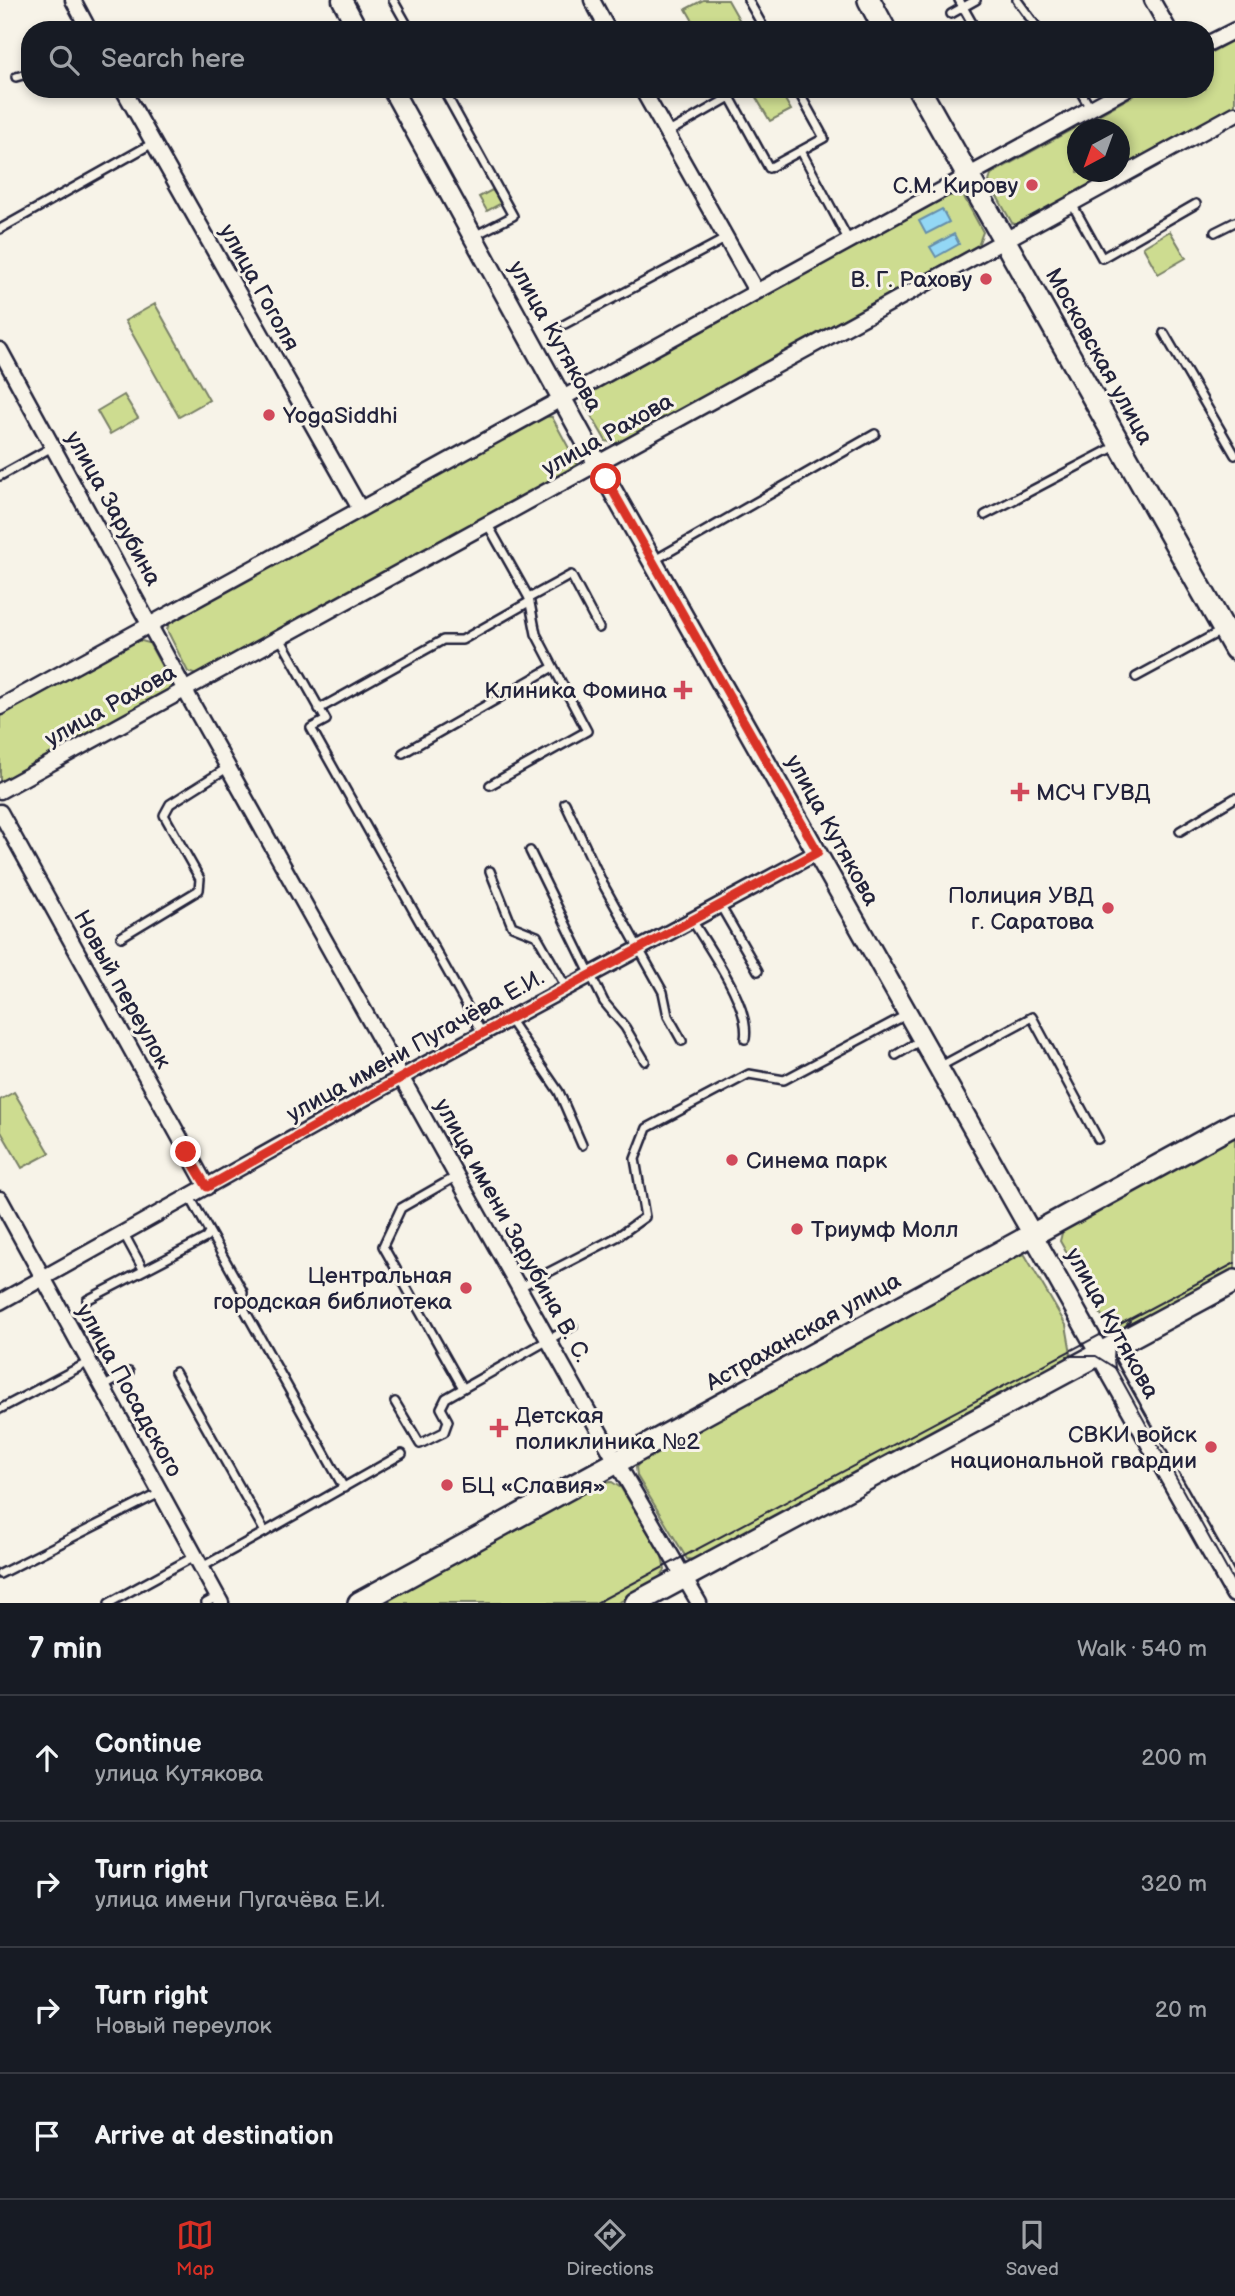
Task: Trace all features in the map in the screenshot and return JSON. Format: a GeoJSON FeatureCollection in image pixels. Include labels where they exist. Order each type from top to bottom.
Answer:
{"type":"FeatureCollection","features":[{"type":"Feature","properties":{"kind":"main road"},"geometry":{"type":"LineString","coordinates":[[869,0],[881,21]]}},
{"type":"Feature","properties":{"kind":"main road","name":"Московская улица"},"geometry":{"type":"LineString","coordinates":[[924,98],[1119,444],[1230,626],[1235,649]]}},
{"type":"Feature","properties":{"kind":"main road","name":"Астраханская улица"},"geometry":{"type":"LineString","coordinates":[[359,1603],[1235,1125]]}},
{"type":"Feature","properties":{"kind":"main road"},"geometry":{"type":"LineString","coordinates":[[636,1603],[1235,1281]]}},
{"type":"Feature","properties":{"kind":"street"},"geometry":{"type":"LineString","coordinates":[[73,0],[84,21]]}},
{"type":"Feature","properties":{"kind":"street"},"geometry":{"type":"LineString","coordinates":[[342,0],[353,21]]}},
{"type":"Feature","properties":{"kind":"street"},"geometry":{"type":"LineString","coordinates":[[592,0],[603,21]]}},
{"type":"Feature","properties":{"kind":"street"},"geometry":{"type":"LineString","coordinates":[[1152,0],[1164,21]]}},
{"type":"Feature","properties":{"kind":"street"},"geometry":{"type":"LineString","coordinates":[[1214,41],[1235,30]]}},
{"type":"Feature","properties":{"kind":"street","name":"улица Гоголя"},"geometry":{"type":"LineString","coordinates":[[128,98],[359,507]]}},
{"type":"Feature","properties":{"kind":"street","name":"улица Кутякова"},"geometry":{"type":"LineString","coordinates":[[397,98],[598,465],[1235,1593]]}},
{"type":"Feature","properties":{"kind":"street"},"geometry":{"type":"LineString","coordinates":[[647,98],[757,291]]}},
{"type":"Feature","properties":{"kind":"street"},"geometry":{"type":"LineString","coordinates":[[0,707],[359,507],[1110,98]]}},
{"type":"Feature","properties":{"kind":"street","name":"улица Рахова"},"geometry":{"type":"LineString","coordinates":[[0,790],[1235,114]]}},
{"type":"Feature","properties":{"kind":"street","name":"улица Зарубина"},"geometry":{"type":"LineString","coordinates":[[0,350],[185,690]]}},
{"type":"Feature","properties":{"kind":"street","name":"улица имени Зарубина В. С."},"geometry":{"type":"LineString","coordinates":[[185,690],[617,1463]]}},
{"type":"Feature","properties":{"kind":"street","name":"Новый переулок"},"geometry":{"type":"LineString","coordinates":[[0,812],[207,1187]]}},
{"type":"Feature","properties":{"kind":"street","name":"улица имени Пугачёва Е.И."},"geometry":{"type":"LineString","coordinates":[[0,1302],[402,1077],[818,852]]}},
{"type":"Feature","properties":{"kind":"street","name":"улица Посадского"},"geometry":{"type":"LineString","coordinates":[[0,1199],[198,1562],[214,1601]]}},
{"type":"Feature","properties":{"kind":"street"},"geometry":{"type":"LineString","coordinates":[[617,1463],[699,1603]]}},
{"type":"Feature","properties":{"kind":"lane"},"geometry":{"type":"LineString","coordinates":[[393,0],[405,21]]}},
{"type":"Feature","properties":{"kind":"lane"},"geometry":{"type":"LineString","coordinates":[[748,0],[760,21]]}},
{"type":"Feature","properties":{"kind":"lane"},"geometry":{"type":"LineString","coordinates":[[951,14],[961,4],[976,0]]}},
{"type":"Feature","properties":{"kind":"lane"},"geometry":{"type":"LineString","coordinates":[[1017,0],[1032,21]]}},
{"type":"Feature","properties":{"kind":"lane"},"geometry":{"type":"LineString","coordinates":[[961,4],[971,21]]}},
{"type":"Feature","properties":{"kind":"lane"},"geometry":{"type":"LineString","coordinates":[[16,77],[21,76]]}},
{"type":"Feature","properties":{"kind":"lane"},"geometry":{"type":"LineString","coordinates":[[448,98],[513,216],[474,237]]}},
{"type":"Feature","properties":{"kind":"lane"},"geometry":{"type":"LineString","coordinates":[[667,133],[728,98]]}},
{"type":"Feature","properties":{"kind":"lane"},"geometry":{"type":"LineString","coordinates":[[731,98],[769,168],[824,138],[802,98]]}},
{"type":"Feature","properties":{"kind":"lane"},"geometry":{"type":"LineString","coordinates":[[1084,98],[1090,109]]}},
{"type":"Feature","properties":{"kind":"lane"},"geometry":{"type":"LineString","coordinates":[[0,229],[153,143]]}},
{"type":"Feature","properties":{"kind":"lane"},"geometry":{"type":"LineString","coordinates":[[801,151],[849,241]]}},
{"type":"Feature","properties":{"kind":"lane"},"geometry":{"type":"LineString","coordinates":[[1072,204],[1102,258],[1196,204]]}},
{"type":"Feature","properties":{"kind":"lane"},"geometry":{"type":"LineString","coordinates":[[1216,232],[1235,222]]}},
{"type":"Feature","properties":{"kind":"lane"},"geometry":{"type":"LineString","coordinates":[[565,324],[725,239]]}},
{"type":"Feature","properties":{"kind":"lane"},"geometry":{"type":"LineString","coordinates":[[1164,333],[1235,455]]}},
{"type":"Feature","properties":{"kind":"lane"},"geometry":{"type":"LineString","coordinates":[[653,561],[875,434]]}},
{"type":"Feature","properties":{"kind":"lane"},"geometry":{"type":"LineString","coordinates":[[985,515],[1119,444]]}},
{"type":"Feature","properties":{"kind":"lane"},"geometry":{"type":"LineString","coordinates":[[0,476],[54,446]]}},
{"type":"Feature","properties":{"kind":"lane"},"geometry":{"type":"LineString","coordinates":[[488,525],[529,600],[536,634],[587,731],[490,785]]}},
{"type":"Feature","properties":{"kind":"lane"},"geometry":{"type":"LineString","coordinates":[[319,709],[443,640],[462,640],[571,575],[599,628]]}},
{"type":"Feature","properties":{"kind":"lane"},"geometry":{"type":"LineString","coordinates":[[1136,677],[1230,626]]}},
{"type":"Feature","properties":{"kind":"lane"},"geometry":{"type":"LineString","coordinates":[[280,638],[326,720],[311,728],[482,1034]]}},
{"type":"Feature","properties":{"kind":"lane"},"geometry":{"type":"LineString","coordinates":[[404,753],[553,667]]}},
{"type":"Feature","properties":{"kind":"lane"},"geometry":{"type":"LineString","coordinates":[[121,937],[199,890],[200,879],[164,815],[170,804],[228,767]]}},
{"type":"Feature","properties":{"kind":"lane"},"geometry":{"type":"LineString","coordinates":[[1180,831],[1235,798]]}},
{"type":"Feature","properties":{"kind":"lane"},"geometry":{"type":"LineString","coordinates":[[565,803],[604,886],[663,992],[668,1016],[682,1041]]}},
{"type":"Feature","properties":{"kind":"lane"},"geometry":{"type":"LineString","coordinates":[[530,851],[604,1002],[625,1027],[645,1061]]}},
{"type":"Feature","properties":{"kind":"lane"},"geometry":{"type":"LineString","coordinates":[[490,871],[512,926],[537,936],[566,988]]}},
{"type":"Feature","properties":{"kind":"lane"},"geometry":{"type":"LineString","coordinates":[[720,905],[758,971]]}},
{"type":"Feature","properties":{"kind":"lane"},"geometry":{"type":"LineString","coordinates":[[692,920],[739,1005],[747,1029],[745,1039]]}},
{"type":"Feature","properties":{"kind":"lane"},"geometry":{"type":"LineString","coordinates":[[520,1287],[617,1237],[645,1217],[635,1159],[647,1128],[749,1074],[784,1080],[908,1014]]}},
{"type":"Feature","properties":{"kind":"lane"},"geometry":{"type":"LineString","coordinates":[[938,1068],[1032,1017],[1098,1139]]}},
{"type":"Feature","properties":{"kind":"lane"},"geometry":{"type":"LineString","coordinates":[[509,1019],[559,1092],[582,1145]]}},
{"type":"Feature","properties":{"kind":"lane"},"geometry":{"type":"LineString","coordinates":[[896,1055],[923,1039]]}},
{"type":"Feature","properties":{"kind":"lane"},"geometry":{"type":"LineString","coordinates":[[458,1175],[401,1208],[383,1246],[463,1388]]}},
{"type":"Feature","properties":{"kind":"lane"},"geometry":{"type":"LineString","coordinates":[[190,1197],[243,1292],[242,1305],[344,1488]]}},
{"type":"Feature","properties":{"kind":"lane"},"geometry":{"type":"LineString","coordinates":[[87,1300],[206,1238],[209,1233]]}},
{"type":"Feature","properties":{"kind":"lane"},"geometry":{"type":"LineString","coordinates":[[124,1234],[143,1269]]}},
{"type":"Feature","properties":{"kind":"lane"},"geometry":{"type":"LineString","coordinates":[[395,1402],[420,1444],[444,1432],[448,1421],[441,1408],[446,1398],[573,1326]]}},
{"type":"Feature","properties":{"kind":"lane"},"geometry":{"type":"LineString","coordinates":[[0,1409],[89,1362]]}},
{"type":"Feature","properties":{"kind":"lane"},"geometry":{"type":"LineString","coordinates":[[175,1372],[265,1532]]}},
{"type":"Feature","properties":{"kind":"lane"},"geometry":{"type":"LineString","coordinates":[[103,1387],[129,1373]]}},
{"type":"Feature","properties":{"kind":"lane"},"geometry":{"type":"LineString","coordinates":[[109,1603],[265,1532],[402,1454]]}},
{"type":"Feature","properties":{"kind":"lane"},"geometry":{"type":"LineString","coordinates":[[0,1574],[160,1493]]}},
{"type":"Feature","properties":{"kind":"green space"},"geometry":{"type":"Polygon","coordinates":[[[703,0],[728,0],[740,21],[693,21],[686,9],[703,0]]]}},
{"type":"Feature","properties":{"kind":"green space"},"geometry":{"type":"Polygon","coordinates":[[[1235,39],[1235,106],[1130,164],[1130,119],[1091,119],[1129,98],[1214,98],[1214,51],[1235,39]]]}},
{"type":"Feature","properties":{"kind":"green space"},"geometry":{"type":"Polygon","coordinates":[[[756,98],[784,98],[791,110],[770,121],[756,98]]]}},
{"type":"Feature","properties":{"kind":"green space"},"geometry":{"type":"Polygon","coordinates":[[[1067,132],[1067,182],[1100,182],[1020,226],[1012,223],[989,182],[991,174],[1067,132]]]}},
{"type":"Feature","properties":{"kind":"green space"},"geometry":{"type":"Polygon","coordinates":[[[492,190],[502,203],[487,211],[479,197],[492,190]]]}},
{"type":"Feature","properties":{"kind":"green space"},"geometry":{"type":"Polygon","coordinates":[[[948,196],[964,197],[983,232],[978,245],[619,444],[606,441],[585,405],[591,391],[948,196]]]}},
{"type":"Feature","properties":{"kind":"green space"},"geometry":{"type":"Polygon","coordinates":[[[1170,231],[1186,258],[1158,274],[1143,247],[1170,231]]]}},
{"type":"Feature","properties":{"kind":"green space"},"geometry":{"type":"Polygon","coordinates":[[[155,304],[209,400],[179,417],[125,321],[155,304]]]}},
{"type":"Feature","properties":{"kind":"green space"},"geometry":{"type":"Polygon","coordinates":[[[124,395],[138,418],[110,434],[97,411],[124,395]]]}},
{"type":"Feature","properties":{"kind":"green space"},"geometry":{"type":"Polygon","coordinates":[[[540,416],[552,417],[577,463],[575,470],[199,676],[188,672],[167,630],[171,618],[540,416]]]}},
{"type":"Feature","properties":{"kind":"green space"},"geometry":{"type":"Polygon","coordinates":[[[138,640],[149,643],[172,685],[170,689],[0,783],[0,716],[138,640]]]}},
{"type":"Feature","properties":{"kind":"green space"},"geometry":{"type":"Polygon","coordinates":[[[14,1092],[50,1153],[22,1168],[0,1130],[0,1100],[14,1092]]]}},
{"type":"Feature","properties":{"kind":"green space"},"geometry":{"type":"Polygon","coordinates":[[[1235,1135],[1235,1274],[1128,1329],[1115,1329],[1107,1325],[1060,1241],[1063,1229],[1235,1135]]]}},
{"type":"Feature","properties":{"kind":"green space"},"geometry":{"type":"Polygon","coordinates":[[[1019,1253],[1025,1255],[1066,1325],[1071,1353],[1064,1362],[696,1560],[687,1559],[637,1476],[636,1467],[642,1460],[1019,1253]]]}},
{"type":"Feature","properties":{"kind":"green space"},"geometry":{"type":"Polygon","coordinates":[[[612,1482],[621,1488],[662,1556],[665,1570],[656,1583],[618,1603],[382,1603],[602,1483],[612,1482]]]}},
{"type":"Feature","properties":{"kind":"water"},"geometry":{"type":"Polygon","coordinates":[[[942,209],[949,222],[926,234],[919,221],[942,209]]]}},
{"type":"Feature","properties":{"kind":"water"},"geometry":{"type":"Polygon","coordinates":[[[954,234],[959,244],[936,257],[930,247],[954,234]]]}},
{"type":"Feature","properties":{"kind":"tram line"},"geometry":{"type":"LineString","coordinates":[[596,1603],[1235,1263]]}},
{"type":"Feature","properties":{"kind":"tram line"},"geometry":{"type":"LineString","coordinates":[[1130,1321],[1116,1343],[1115,1368],[1235,1584]]}},
{"type":"Feature","properties":{"kind":"tram line"},"geometry":{"type":"LineString","coordinates":[[1067,1356],[1096,1356],[1115,1368]]}},
{"type":"Feature","properties":{"kind":"place","name":"С.М. Кирову"},"geometry":{"type":"Point","coordinates":[1032,185]}},
{"type":"Feature","properties":{"kind":"place","name":"В. Г. Рахову"},"geometry":{"type":"Point","coordinates":[986,279]}},
{"type":"Feature","properties":{"kind":"place","name":"YogaSiddhi"},"geometry":{"type":"Point","coordinates":[269,415]}},
{"type":"Feature","properties":{"kind":"place","name":"Клиника Фомина"},"geometry":{"type":"Point","coordinates":[683,690]}},
{"type":"Feature","properties":{"kind":"place","name":"МСЧ ГУВД"},"geometry":{"type":"Point","coordinates":[1020,792]}},
{"type":"Feature","properties":{"kind":"place","name":"Полиция УВД г. Саратова"},"geometry":{"type":"Point","coordinates":[1108,908]}},
{"type":"Feature","properties":{"kind":"place","name":"Синема парк"},"geometry":{"type":"Point","coordinates":[732,1160]}},
{"type":"Feature","properties":{"kind":"place","name":"Триумф Молл"},"geometry":{"type":"Point","coordinates":[797,1229]}},
{"type":"Feature","properties":{"kind":"place","name":"Центральная городская библиотека"},"geometry":{"type":"Point","coordinates":[466,1288]}},
{"type":"Feature","properties":{"kind":"place","name":"Детская поликлиника №2"},"geometry":{"type":"Point","coordinates":[499,1428]}},
{"type":"Feature","properties":{"kind":"place","name":"СВКИ войск национальной гвардии"},"geometry":{"type":"Point","coordinates":[1211,1447]}},
{"type":"Feature","properties":{"kind":"place","name":"БЦ «Славия»"},"geometry":{"type":"Point","coordinates":[447,1485]}},
{"type":"Feature","properties":{"kind":"route"},"geometry":{"type":"LineString","coordinates":[[186,1152],[207,1187],[422,1066],[818,852],[606,479]]}}]}
